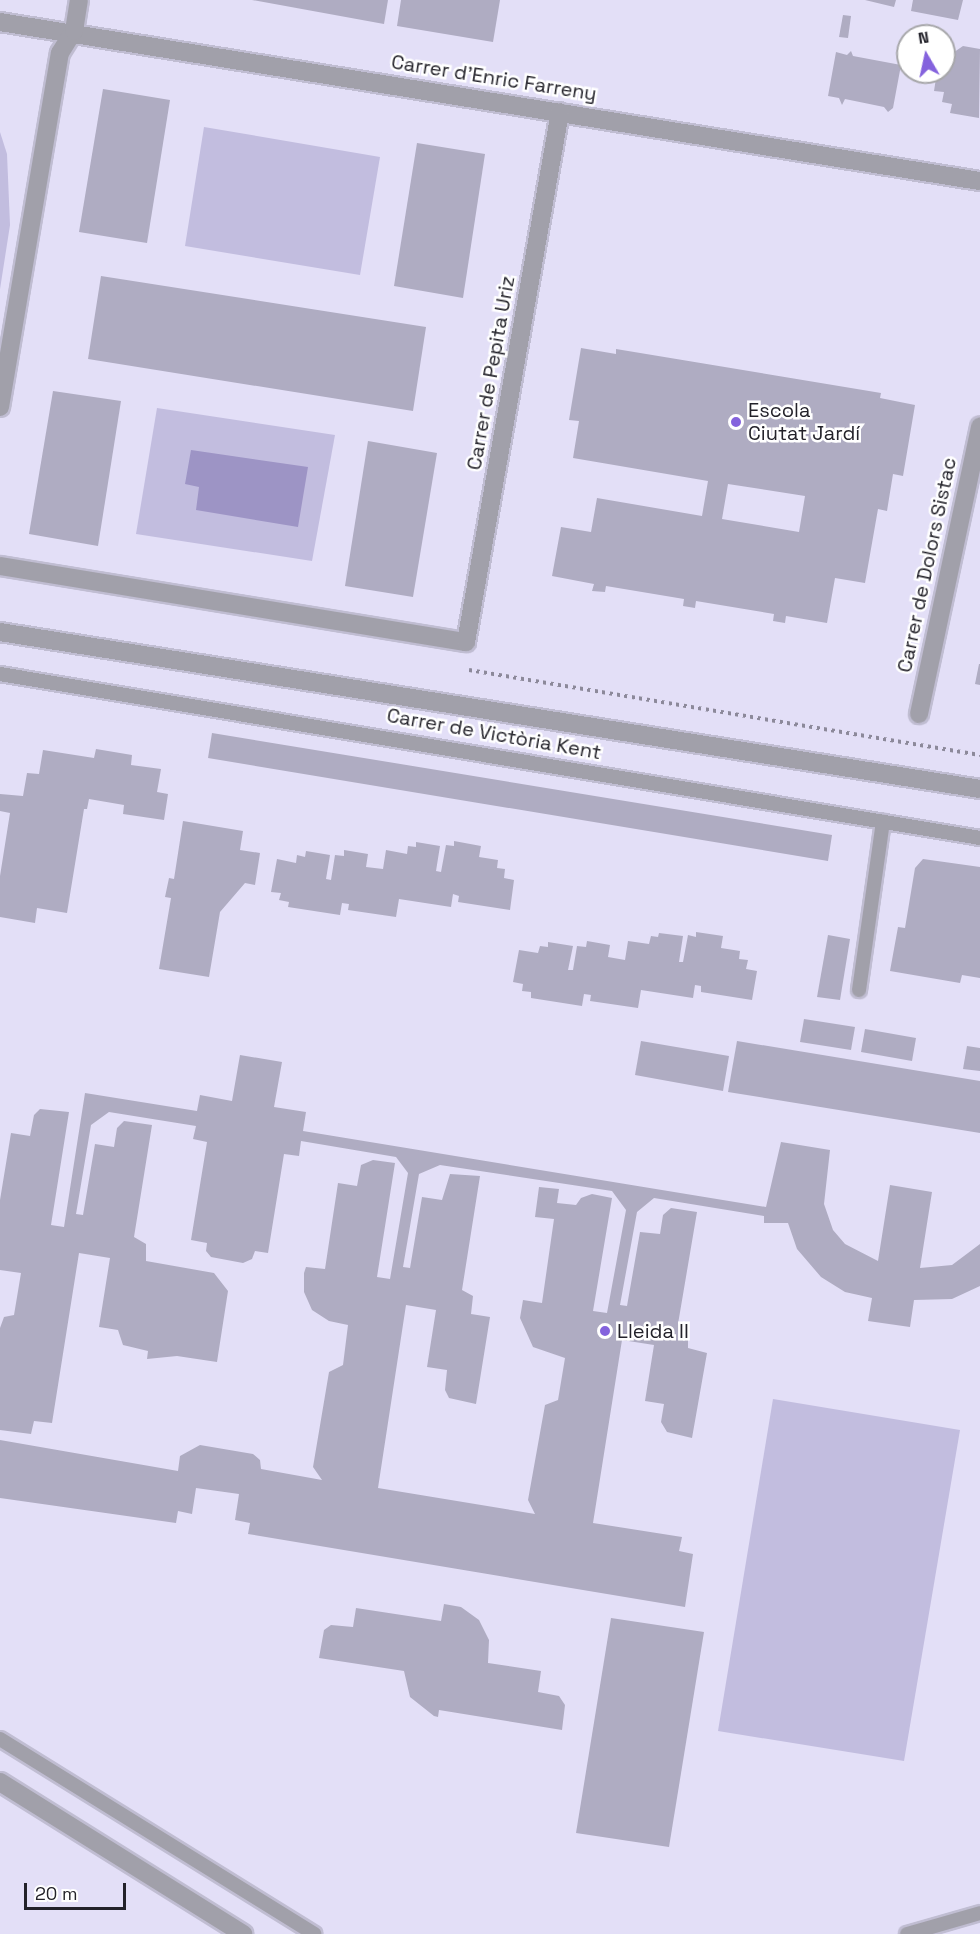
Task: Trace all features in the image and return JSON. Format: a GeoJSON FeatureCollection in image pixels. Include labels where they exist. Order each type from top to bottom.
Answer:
{"type":"FeatureCollection","features":[{"type":"Feature","properties":{"kind":"street"},"geometry":{"type":"LineString","coordinates":[[0,407],[60,52],[74,31],[80,0]]}},
{"type":"Feature","properties":{"kind":"street","name":"Carrer d'Enric Farreny"},"geometry":{"type":"LineString","coordinates":[[0,22],[74,31],[980,181]]}},
{"type":"Feature","properties":{"kind":"street","name":"Carrer de Pepita Uriz"},"geometry":{"type":"LineString","coordinates":[[0,566],[466,642],[560,112]]}},
{"type":"Feature","properties":{"kind":"street","name":"Carrer de Dolors Sistac"},"geometry":{"type":"LineString","coordinates":[[919,714],[980,426]]}},
{"type":"Feature","properties":{"kind":"street","name":"Carrer de Victòria Kent"},"geometry":{"type":"LineString","coordinates":[[0,632],[980,789]]}},
{"type":"Feature","properties":{"kind":"street"},"geometry":{"type":"LineString","coordinates":[[0,1782],[243,1934]]}},
{"type":"Feature","properties":{"kind":"lane","name":"Carrer de Victòria Kent"},"geometry":{"type":"LineString","coordinates":[[0,674],[980,838]]}},
{"type":"Feature","properties":{"kind":"lane"},"geometry":{"type":"LineString","coordinates":[[859,990],[883,822]]}},
{"type":"Feature","properties":{"kind":"lane"},"geometry":{"type":"LineString","coordinates":[[0,1740],[315,1934]]}},
{"type":"Feature","properties":{"kind":"lane"},"geometry":{"type":"LineString","coordinates":[[907,1934],[980,1913]]}},
{"type":"Feature","properties":{"kind":"path"},"geometry":{"type":"LineString","coordinates":[[463,669],[980,755]]}},
{"type":"Feature","properties":{"kind":"shaded area"},"geometry":{"type":"Polygon","coordinates":[[[204,127],[380,157],[360,275],[185,246],[204,127]]]}},
{"type":"Feature","properties":{"kind":"shaded area"},"geometry":{"type":"Polygon","coordinates":[[[0,132],[7,154],[10,225],[0,289],[0,132]]]}},
{"type":"Feature","properties":{"kind":"shaded area"},"geometry":{"type":"Polygon","coordinates":[[[157,408],[335,435],[312,561],[136,534],[157,408]]]}},
{"type":"Feature","properties":{"kind":"shaded area"},"geometry":{"type":"Polygon","coordinates":[[[191,450],[308,467],[298,527],[196,510],[199,487],[185,484],[191,450]]]}},
{"type":"Feature","properties":{"kind":"shaded area"},"geometry":{"type":"Polygon","coordinates":[[[773,1399],[960,1430],[904,1761],[718,1731],[773,1399]]]}},
{"type":"Feature","properties":{"kind":"building"},"geometry":{"type":"Polygon","coordinates":[[[252,0],[388,0],[384,24],[252,0]]]}},
{"type":"Feature","properties":{"kind":"building"},"geometry":{"type":"Polygon","coordinates":[[[401,0],[500,0],[493,42],[397,26],[401,0]]]}},
{"type":"Feature","properties":{"kind":"building"},"geometry":{"type":"Polygon","coordinates":[[[865,0],[896,0],[894,7],[865,0]]]}},
{"type":"Feature","properties":{"kind":"building"},"geometry":{"type":"Polygon","coordinates":[[[913,0],[963,0],[958,20],[911,11],[913,0]]]}},
{"type":"Feature","properties":{"kind":"building"},"geometry":{"type":"Polygon","coordinates":[[[843,15],[851,16],[848,38],[839,37],[843,15]]]}},
{"type":"Feature","properties":{"kind":"building"},"geometry":{"type":"Polygon","coordinates":[[[963,46],[980,49],[979,118],[950,113],[952,104],[942,102],[944,92],[934,91],[935,84],[956,84],[956,51],[963,46]]]}},
{"type":"Feature","properties":{"kind":"building"},"geometry":{"type":"Polygon","coordinates":[[[851,51],[853,56],[896,64],[897,84],[893,108],[888,112],[884,107],[845,99],[842,105],[839,98],[828,96],[836,52],[847,55],[851,51]]]}},
{"type":"Feature","properties":{"kind":"building"},"geometry":{"type":"Polygon","coordinates":[[[103,89],[170,100],[147,243],[79,232],[103,89]]]}},
{"type":"Feature","properties":{"kind":"building"},"geometry":{"type":"Polygon","coordinates":[[[417,143],[485,154],[463,298],[394,286],[417,143]]]}},
{"type":"Feature","properties":{"kind":"building"},"geometry":{"type":"Polygon","coordinates":[[[101,276],[426,327],[413,411],[88,359],[101,276]]]}},
{"type":"Feature","properties":{"kind":"building"},"geometry":{"type":"Polygon","coordinates":[[[581,348],[616,354],[616,349],[881,393],[880,398],[915,405],[903,476],[893,474],[887,511],[878,509],[865,583],[835,578],[827,623],[786,616],[785,623],[773,621],[774,614],[696,601],[695,608],[683,606],[684,599],[606,586],[605,592],[592,591],[594,584],[552,576],[561,527],[591,532],[597,498],[702,516],[708,481],[573,458],[579,421],[569,420],[581,348]],[[728,484],[722,519],[799,532],[805,496],[728,484]]]}},
{"type":"Feature","properties":{"kind":"building"},"geometry":{"type":"Polygon","coordinates":[[[53,391],[121,401],[98,546],[29,534],[53,391]]]}},
{"type":"Feature","properties":{"kind":"building"},"geometry":{"type":"Polygon","coordinates":[[[368,441],[437,453],[413,597],[345,586],[368,441]]]}},
{"type":"Feature","properties":{"kind":"building"},"geometry":{"type":"Polygon","coordinates":[[[980,664],[980,685],[975,684],[980,664]]]}},
{"type":"Feature","properties":{"kind":"building"},"geometry":{"type":"Polygon","coordinates":[[[212,733],[832,835],[828,861],[208,758],[212,733]]]}},
{"type":"Feature","properties":{"kind":"building"},"geometry":{"type":"Polygon","coordinates":[[[96,749],[132,755],[131,765],[161,769],[157,792],[168,794],[164,820],[123,814],[124,805],[89,799],[87,809],[84,809],[67,913],[37,908],[35,923],[0,917],[0,876],[10,813],[0,811],[0,794],[23,796],[27,773],[39,774],[43,750],[94,758],[96,749]]]}},
{"type":"Feature","properties":{"kind":"building"},"geometry":{"type":"Polygon","coordinates":[[[183,821],[243,831],[240,850],[260,853],[255,885],[245,883],[220,912],[209,977],[159,969],[171,898],[165,897],[169,878],[174,879],[183,821]]]}},
{"type":"Feature","properties":{"kind":"building"},"geometry":{"type":"Polygon","coordinates":[[[454,841],[481,846],[479,857],[498,860],[497,868],[505,869],[504,878],[514,880],[510,910],[458,902],[459,896],[453,894],[451,907],[399,899],[396,917],[348,910],[349,904],[342,903],[340,915],[288,907],[289,902],[279,900],[281,893],[271,892],[277,859],[296,863],[297,855],[305,857],[306,851],[330,855],[326,879],[331,880],[335,855],[344,856],[344,850],[368,854],[366,867],[383,869],[386,850],[407,854],[408,846],[416,847],[416,842],[440,846],[436,871],[441,872],[446,845],[454,846],[454,841]]]}},
{"type":"Feature","properties":{"kind":"building"},"geometry":{"type":"Polygon","coordinates":[[[923,859],[980,867],[980,978],[962,975],[960,983],[890,971],[898,927],[905,928],[915,868],[923,859]]]}},
{"type":"Feature","properties":{"kind":"building"},"geometry":{"type":"Polygon","coordinates":[[[696,932],[723,936],[721,948],[740,951],[739,959],[748,960],[746,969],[757,971],[752,1000],[701,992],[701,986],[695,985],[693,998],[641,990],[638,1008],[590,1001],[591,995],[584,994],[582,1006],[531,998],[531,992],[522,991],[523,984],[513,982],[519,950],[538,953],[540,946],[548,947],[548,942],[573,946],[568,970],[573,970],[577,946],[586,947],[587,941],[610,945],[608,957],[625,960],[628,941],[649,944],[651,936],[658,937],[659,933],[683,936],[679,962],[683,962],[688,935],[696,937],[696,932]]]}},
{"type":"Feature","properties":{"kind":"building"},"geometry":{"type":"Polygon","coordinates":[[[828,935],[850,939],[840,1000],[817,997],[828,935]]]}},
{"type":"Feature","properties":{"kind":"building"},"geometry":{"type":"Polygon","coordinates":[[[804,1019],[855,1027],[851,1050],[800,1042],[804,1019]]]}},
{"type":"Feature","properties":{"kind":"building"},"geometry":{"type":"Polygon","coordinates":[[[865,1029],[916,1038],[912,1061],[861,1052],[865,1029]]]}},
{"type":"Feature","properties":{"kind":"building"},"geometry":{"type":"Polygon","coordinates":[[[641,1041],[729,1056],[723,1091],[635,1075],[641,1041]]]}},
{"type":"Feature","properties":{"kind":"building"},"geometry":{"type":"Polygon","coordinates":[[[737,1041],[980,1081],[980,1133],[728,1092],[737,1041]]]}},
{"type":"Feature","properties":{"kind":"building"},"geometry":{"type":"Polygon","coordinates":[[[967,1046],[980,1048],[980,1071],[963,1069],[967,1046]]]}},
{"type":"Feature","properties":{"kind":"building","name":"Lleida II"},"geometry":{"type":"Polygon","coordinates":[[[240,1055],[282,1062],[274,1107],[306,1112],[303,1131],[766,1207],[781,1142],[830,1150],[824,1204],[833,1230],[845,1244],[878,1261],[890,1185],[932,1192],[920,1268],[952,1265],[980,1244],[980,1286],[952,1299],[914,1300],[910,1327],[868,1321],[872,1298],[845,1292],[821,1277],[797,1249],[788,1223],[764,1223],[764,1216],[654,1198],[637,1212],[620,1305],[627,1306],[640,1232],[660,1234],[663,1215],[671,1208],[697,1212],[678,1324],[688,1330],[688,1348],[707,1353],[692,1438],[667,1432],[661,1422],[664,1404],[645,1401],[654,1345],[622,1340],[593,1523],[682,1537],[679,1551],[693,1554],[685,1607],[248,1534],[250,1523],[235,1520],[239,1494],[196,1488],[192,1514],[178,1511],[176,1523],[0,1498],[0,1440],[178,1471],[180,1456],[200,1445],[253,1454],[260,1460],[261,1469],[322,1480],[313,1467],[329,1372],[343,1365],[348,1325],[329,1321],[312,1310],[304,1292],[304,1273],[306,1267],[325,1269],[338,1183],[357,1186],[361,1165],[373,1160],[395,1163],[377,1277],[390,1279],[408,1173],[396,1157],[301,1141],[299,1156],[284,1154],[268,1253],[255,1251],[252,1259],[243,1263],[211,1257],[206,1251],[207,1243],[191,1240],[207,1142],[193,1139],[196,1126],[109,1112],[91,1125],[76,1214],[83,1215],[95,1144],[114,1147],[117,1128],[124,1121],[152,1125],[134,1237],[146,1244],[146,1261],[214,1273],[228,1291],[217,1362],[177,1356],[147,1359],[148,1351],[123,1345],[118,1330],[99,1327],[110,1258],[79,1253],[52,1423],[34,1421],[31,1434],[0,1430],[0,1328],[4,1317],[14,1315],[21,1273],[0,1270],[0,1200],[11,1133],[30,1136],[34,1115],[40,1109],[69,1112],[51,1225],[64,1227],[85,1093],[197,1111],[200,1095],[232,1101],[240,1055]],[[440,1165],[419,1174],[403,1267],[410,1268],[422,1197],[442,1200],[450,1174],[480,1176],[462,1290],[473,1296],[471,1314],[490,1317],[476,1404],[449,1398],[445,1390],[447,1370],[427,1367],[436,1310],[406,1305],[378,1488],[535,1514],[528,1500],[545,1405],[558,1400],[565,1358],[533,1347],[520,1318],[523,1300],[542,1303],[554,1219],[535,1217],[539,1187],[559,1189],[557,1203],[576,1205],[581,1198],[592,1194],[612,1198],[593,1311],[607,1313],[626,1210],[612,1191],[440,1165]]]}},
{"type":"Feature","properties":{"kind":"building"},"geometry":{"type":"Polygon","coordinates":[[[444,1604],[461,1607],[479,1620],[489,1640],[488,1663],[541,1671],[538,1692],[559,1696],[565,1705],[562,1730],[439,1710],[438,1717],[434,1716],[410,1697],[404,1671],[319,1658],[324,1630],[331,1625],[353,1627],[356,1608],[441,1621],[444,1604]]]}},
{"type":"Feature","properties":{"kind":"building"},"geometry":{"type":"Polygon","coordinates":[[[611,1618],[704,1632],[669,1847],[576,1833],[611,1618]]]}},
{"type":"Feature","properties":{"kind":"place","name":"Escola Ciutat Jardí"},"geometry":{"type":"Point","coordinates":[736,422]}},
{"type":"Feature","properties":{"kind":"place","name":"Lleida II"},"geometry":{"type":"Point","coordinates":[605,1331]}}]}
